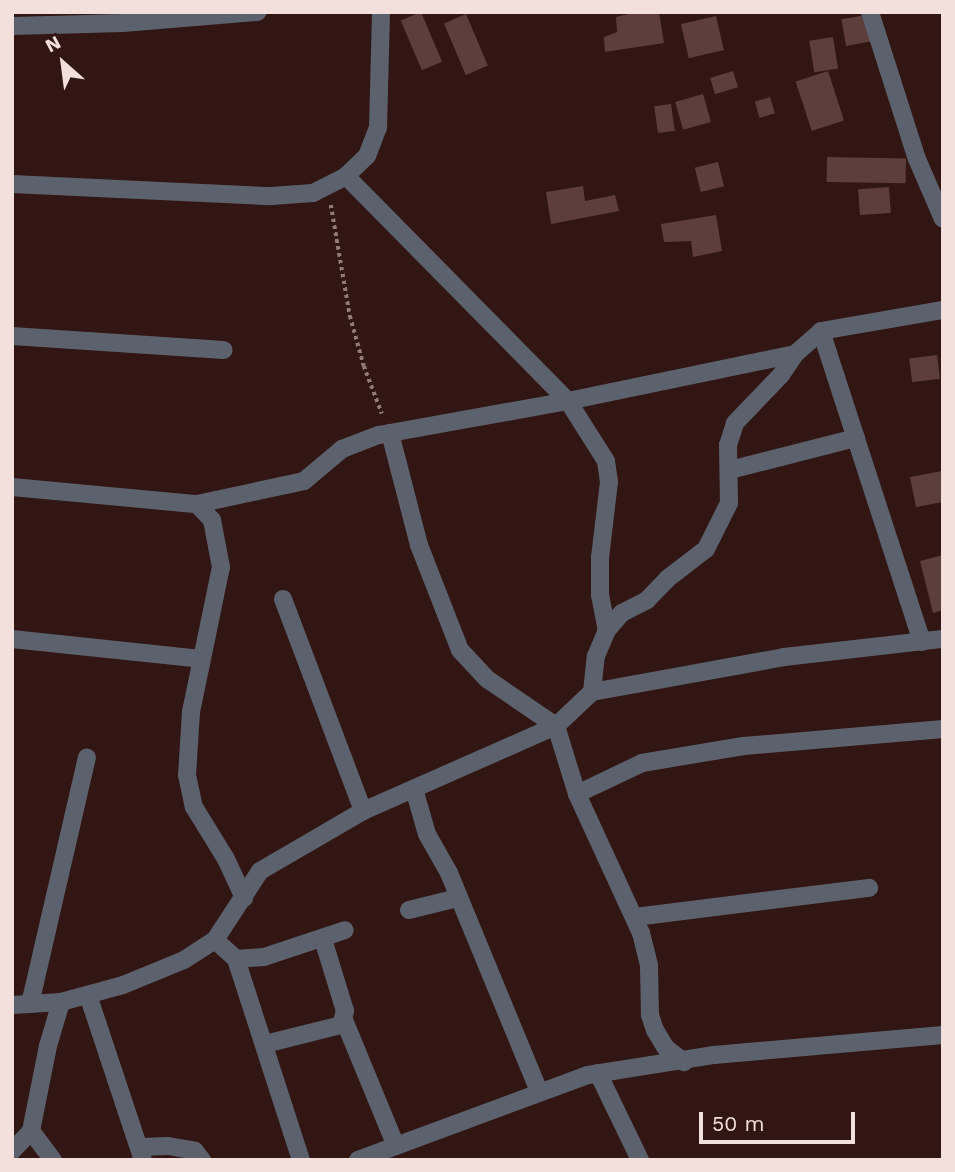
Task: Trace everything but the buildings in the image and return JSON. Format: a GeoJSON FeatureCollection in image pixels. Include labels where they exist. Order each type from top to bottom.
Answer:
{"type":"FeatureCollection","features":[{"type":"Feature","properties":{"kind":"street"},"geometry":{"type":"LineString","coordinates":[[12,26],[258,12]]}},
{"type":"Feature","properties":{"kind":"street"},"geometry":{"type":"LineString","coordinates":[[12,184],[271,197],[313,193],[346,176],[367,156],[378,128],[381,12]]}},
{"type":"Feature","properties":{"kind":"street"},"geometry":{"type":"LineString","coordinates":[[870,12],[917,159],[943,219]]}},
{"type":"Feature","properties":{"kind":"street"},"geometry":{"type":"LineString","coordinates":[[346,176],[568,401],[606,461],[609,482],[603,513],[600,570],[607,630]]}},
{"type":"Feature","properties":{"kind":"street"},"geometry":{"type":"LineString","coordinates":[[592,692],[596,656],[607,630],[622,613],[647,600],[667,579],[706,549],[729,503],[729,445],[735,423],[781,375],[794,354],[821,331],[943,310]]}},
{"type":"Feature","properties":{"kind":"street"},"geometry":{"type":"LineString","coordinates":[[821,331],[922,642]]}},
{"type":"Feature","properties":{"kind":"street"},"geometry":{"type":"LineString","coordinates":[[12,336],[224,351]]}},
{"type":"Feature","properties":{"kind":"street"},"geometry":{"type":"LineString","coordinates":[[12,487],[197,504],[304,481],[342,449],[390,433],[568,401],[794,354]]}},
{"type":"Feature","properties":{"kind":"street"},"geometry":{"type":"LineString","coordinates":[[390,433],[419,545],[460,650],[487,679],[556,726],[577,794],[635,917],[649,965],[653,1022],[666,1048],[684,1062]]}},
{"type":"Feature","properties":{"kind":"street"},"geometry":{"type":"LineString","coordinates":[[730,470],[856,438]]}},
{"type":"Feature","properties":{"kind":"street"},"geometry":{"type":"LineString","coordinates":[[197,504],[212,520],[221,566],[201,659],[186,756],[189,791],[194,807],[226,859],[244,898]]}},
{"type":"Feature","properties":{"kind":"street"},"geometry":{"type":"LineString","coordinates":[[284,599],[363,811]]}},
{"type":"Feature","properties":{"kind":"street"},"geometry":{"type":"LineString","coordinates":[[12,639],[201,659]]}},
{"type":"Feature","properties":{"kind":"street"},"geometry":{"type":"LineString","coordinates":[[87,758],[21,1004],[61,1002],[88,995],[184,960],[215,940],[260,871],[363,811],[556,726],[592,692],[784,657],[943,639]]}},
{"type":"Feature","properties":{"kind":"street"},"geometry":{"type":"LineString","coordinates":[[577,794],[642,763],[744,746],[943,729]]}},
{"type":"Feature","properties":{"kind":"street"},"geometry":{"type":"LineString","coordinates":[[414,789],[427,834],[449,873],[539,1091]]}},
{"type":"Feature","properties":{"kind":"street"},"geometry":{"type":"LineString","coordinates":[[635,917],[869,888]]}},
{"type":"Feature","properties":{"kind":"street"},"geometry":{"type":"LineString","coordinates":[[409,910],[458,898]]}},
{"type":"Feature","properties":{"kind":"street"},"geometry":{"type":"LineString","coordinates":[[236,959],[264,957],[345,930]]}},
{"type":"Feature","properties":{"kind":"street"},"geometry":{"type":"LineString","coordinates":[[265,1044],[341,1026],[345,1011],[323,939]]}},
{"type":"Feature","properties":{"kind":"street"},"geometry":{"type":"LineString","coordinates":[[215,940],[236,959],[301,1160]]}},
{"type":"Feature","properties":{"kind":"street"},"geometry":{"type":"LineString","coordinates":[[88,995],[142,1154],[168,1146],[195,1152],[202,1160]]}},
{"type":"Feature","properties":{"kind":"street"},"geometry":{"type":"LineString","coordinates":[[12,1151],[31,1131],[48,1046],[61,1002]]}},
{"type":"Feature","properties":{"kind":"street"},"geometry":{"type":"LineString","coordinates":[[344,1020],[396,1146]]}},
{"type":"Feature","properties":{"kind":"street"},"geometry":{"type":"LineString","coordinates":[[358,1160],[501,1109],[539,1091],[598,1073],[684,1062],[714,1055],[943,1035]]}},
{"type":"Feature","properties":{"kind":"street"},"geometry":{"type":"LineString","coordinates":[[598,1073],[640,1160]]}},
{"type":"Feature","properties":{"kind":"street"},"geometry":{"type":"LineString","coordinates":[[31,1131],[53,1160]]}},
{"type":"Feature","properties":{"kind":"path"},"geometry":{"type":"LineString","coordinates":[[327,186],[350,316],[364,366],[390,433]]}}]}
